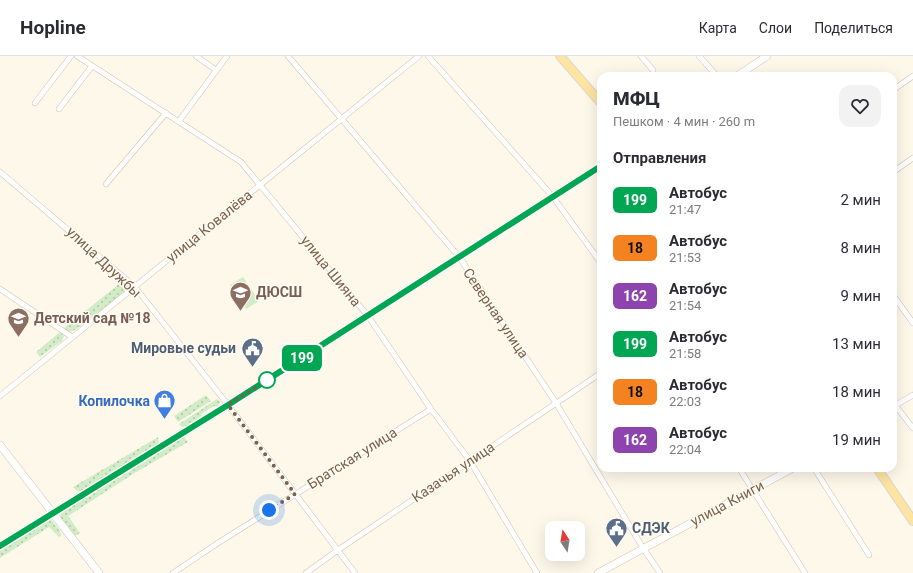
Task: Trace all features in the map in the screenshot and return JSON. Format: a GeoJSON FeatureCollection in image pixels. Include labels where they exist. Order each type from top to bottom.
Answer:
{"type":"FeatureCollection","features":[{"type":"Feature","properties":{"kind":"main road"},"geometry":{"type":"LineString","coordinates":[[560,56],[597,98]]}},
{"type":"Feature","properties":{"kind":"main road"},"geometry":{"type":"LineString","coordinates":[[880,472],[913,521]]}},
{"type":"Feature","properties":{"kind":"street"},"geometry":{"type":"LineString","coordinates":[[35,103],[71,56]]}},
{"type":"Feature","properties":{"kind":"street","name":"улица Шияна"},"geometry":{"type":"LineString","coordinates":[[77,56],[241,162],[368,316],[431,408],[470,461],[537,573]]}},
{"type":"Feature","properties":{"kind":"street"},"geometry":{"type":"LineString","coordinates":[[196,56],[216,70]]}},
{"type":"Feature","properties":{"kind":"street"},"geometry":{"type":"LineString","coordinates":[[179,121],[227,56]]}},
{"type":"Feature","properties":{"kind":"street","name":"Северная улица"},"geometry":{"type":"LineString","coordinates":[[288,56],[460,258],[556,402],[597,472]]}},
{"type":"Feature","properties":{"kind":"street","name":"улица Ковалёва"},"geometry":{"type":"LineString","coordinates":[[0,396],[419,56]]}},
{"type":"Feature","properties":{"kind":"street"},"geometry":{"type":"LineString","coordinates":[[428,56],[553,197],[597,258]]}},
{"type":"Feature","properties":{"kind":"street"},"geometry":{"type":"LineString","coordinates":[[641,56],[653,70]]}},
{"type":"Feature","properties":{"kind":"street"},"geometry":{"type":"LineString","coordinates":[[699,56],[713,72]]}},
{"type":"Feature","properties":{"kind":"street"},"geometry":{"type":"LineString","coordinates":[[744,72],[767,56]]}},
{"type":"Feature","properties":{"kind":"street"},"geometry":{"type":"LineString","coordinates":[[60,109],[92,66]]}},
{"type":"Feature","properties":{"kind":"street"},"geometry":{"type":"LineString","coordinates":[[897,87],[913,76]]}},
{"type":"Feature","properties":{"kind":"street"},"geometry":{"type":"LineString","coordinates":[[106,184],[166,113]]}},
{"type":"Feature","properties":{"kind":"street"},"geometry":{"type":"LineString","coordinates":[[897,169],[913,158]]}},
{"type":"Feature","properties":{"kind":"street"},"geometry":{"type":"LineString","coordinates":[[0,546],[228,405],[460,258],[597,169]]}},
{"type":"Feature","properties":{"kind":"street","name":"улица Дружбы"},"geometry":{"type":"LineString","coordinates":[[0,172],[135,287],[228,405],[356,573]]}},
{"type":"Feature","properties":{"kind":"street"},"geometry":{"type":"LineString","coordinates":[[0,289],[72,337]]}},
{"type":"Feature","properties":{"kind":"street"},"geometry":{"type":"LineString","coordinates":[[897,301],[913,323]]}},
{"type":"Feature","properties":{"kind":"street","name":"Казачья улица"},"geometry":{"type":"LineString","coordinates":[[306,573],[597,376]]}},
{"type":"Feature","properties":{"kind":"street"},"geometry":{"type":"LineString","coordinates":[[897,404],[913,395]]}},
{"type":"Feature","properties":{"kind":"street","name":"Братская улица"},"geometry":{"type":"LineString","coordinates":[[174,573],[431,408]]}},
{"type":"Feature","properties":{"kind":"street"},"geometry":{"type":"LineString","coordinates":[[897,409],[913,428]]}},
{"type":"Feature","properties":{"kind":"street"},"geometry":{"type":"LineString","coordinates":[[0,445],[98,573]]}},
{"type":"Feature","properties":{"kind":"street","name":"Северная улица"},"geometry":{"type":"LineString","coordinates":[[597,472],[642,548],[660,573]]}},
{"type":"Feature","properties":{"kind":"street"},"geometry":{"type":"LineString","coordinates":[[741,472],[803,572]]}},
{"type":"Feature","properties":{"kind":"street","name":"улица Книги"},"geometry":{"type":"LineString","coordinates":[[598,573],[786,472]]}},
{"type":"Feature","properties":{"kind":"street"},"geometry":{"type":"LineString","coordinates":[[817,472],[869,555]]}},
{"type":"Feature","properties":{"kind":"green space"},"geometry":{"type":"Polygon","coordinates":[[[243,277],[259,301],[246,309],[230,285],[243,277]]]}},
{"type":"Feature","properties":{"kind":"green space"},"geometry":{"type":"Polygon","coordinates":[[[124,280],[128,285],[128,290],[75,330],[69,332],[63,329],[124,280]]]}},
{"type":"Feature","properties":{"kind":"green space"},"geometry":{"type":"Polygon","coordinates":[[[60,332],[64,336],[62,341],[40,357],[36,352],[60,332]]]}},
{"type":"Feature","properties":{"kind":"green space"},"geometry":{"type":"Polygon","coordinates":[[[206,395],[211,401],[178,422],[174,416],[206,395]]]}},
{"type":"Feature","properties":{"kind":"green space"},"geometry":{"type":"Polygon","coordinates":[[[217,399],[220,401],[218,407],[214,406],[201,414],[202,416],[188,426],[182,427],[179,424],[217,399]]]}},
{"type":"Feature","properties":{"kind":"green space"},"geometry":{"type":"Polygon","coordinates":[[[183,436],[188,442],[133,474],[68,516],[80,533],[74,536],[60,518],[62,510],[183,436]]]}},
{"type":"Feature","properties":{"kind":"green space"},"geometry":{"type":"Polygon","coordinates":[[[158,437],[159,444],[81,491],[77,491],[73,487],[158,437]]]}},
{"type":"Feature","properties":{"kind":"green space"},"geometry":{"type":"Polygon","coordinates":[[[50,518],[60,531],[61,536],[59,537],[49,527],[0,558],[0,549],[50,518]]]}},
{"type":"Feature","properties":{"kind":"bus line","name":"199"},"geometry":{"type":"LineString","coordinates":[[0,546],[228,405],[460,258],[597,169]]}},
{"type":"Feature","properties":{"kind":"place","name":"ДЮСШ"},"geometry":{"type":"Point","coordinates":[241,312]}},
{"type":"Feature","properties":{"kind":"place","name":"Детский сад №18"},"geometry":{"type":"Point","coordinates":[19,338]}},
{"type":"Feature","properties":{"kind":"place","name":"Мировые судьи"},"geometry":{"type":"Point","coordinates":[252,368]}},
{"type":"Feature","properties":{"kind":"place","name":"Копилочка"},"geometry":{"type":"Point","coordinates":[165,420]}},
{"type":"Feature","properties":{"kind":"place","name":"СДЭК"},"geometry":{"type":"Point","coordinates":[617,548]}},
{"type":"Feature","properties":{"kind":"route"},"geometry":{"type":"LineString","coordinates":[[267,380],[228,405],[295,494],[269,510]]}}]}
